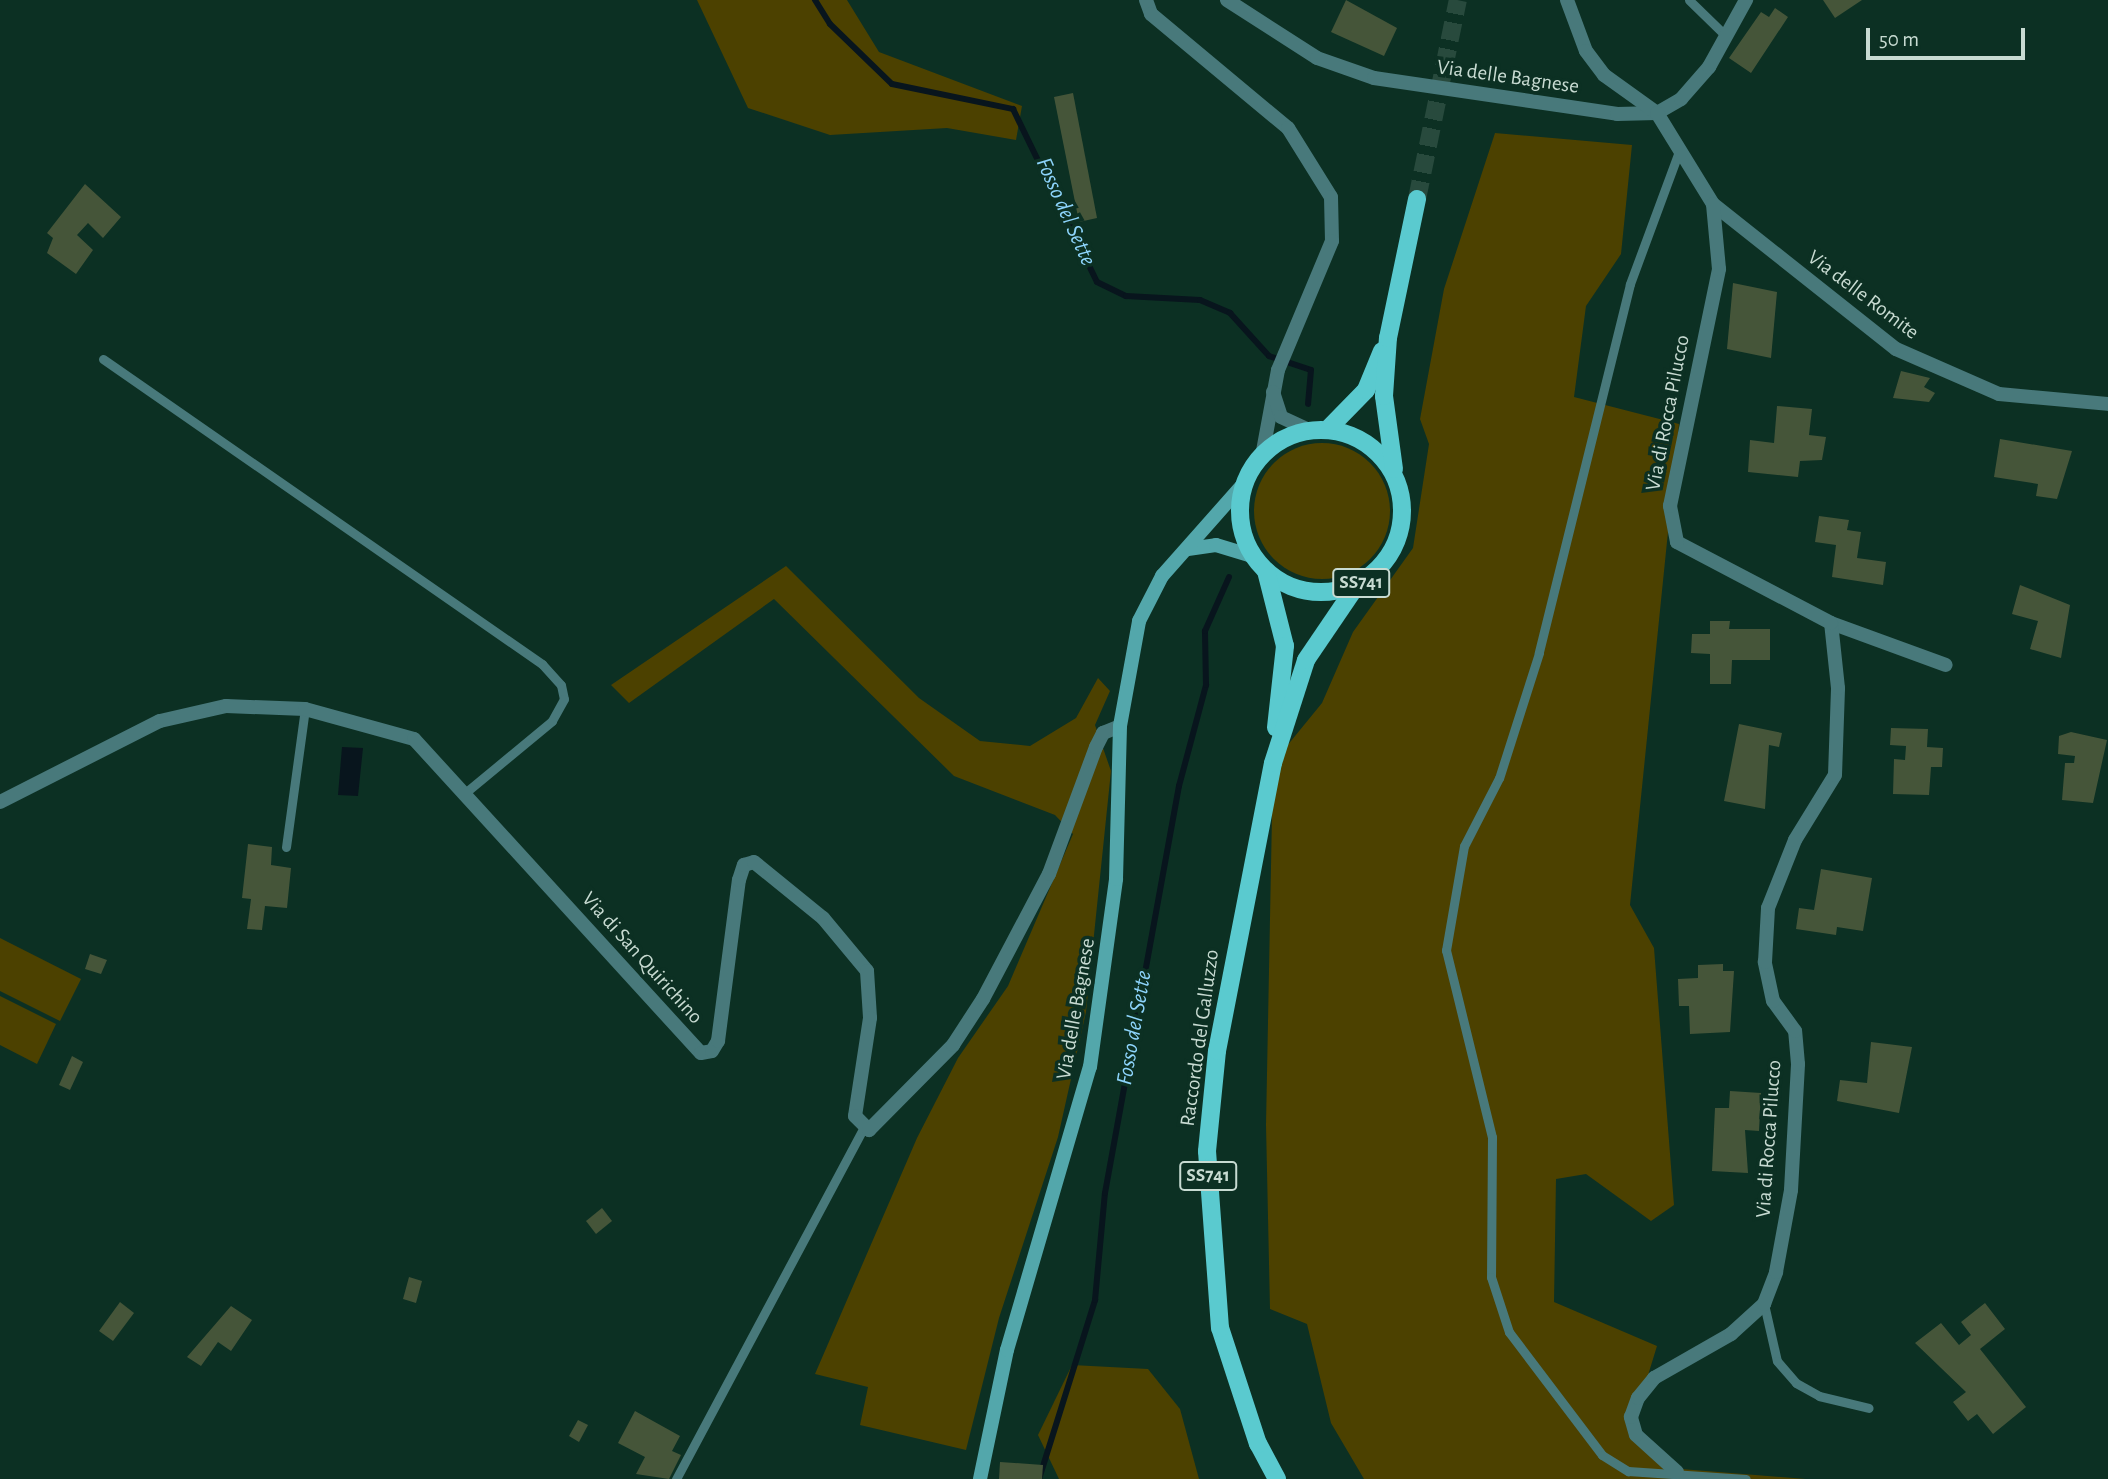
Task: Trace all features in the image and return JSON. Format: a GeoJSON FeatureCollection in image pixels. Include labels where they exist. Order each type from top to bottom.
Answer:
{"type":"FeatureCollection","features":[{"type":"Feature","properties":{"kind":"main road","name":"SS741"},"geometry":{"type":"LineString","coordinates":[[1388,338],[1366,390],[1318,430],[1262,456],[1247,480],[1240,510],[1251,556],[1266,571],[1304,591],[1357,585],[1395,547],[1403,502],[1395,476],[1384,396],[1388,338],[1418,199]]}},
{"type":"Feature","properties":{"kind":"main road","name":"SS741"},"geometry":{"type":"LineString","coordinates":[[1318,430],[1367,443],[1395,476]]}},
{"type":"Feature","properties":{"kind":"main road","name":"Via delle Bagnese"},"geometry":{"type":"LineString","coordinates":[[980,1479],[1007,1350],[1090,1068],[1116,879],[1120,726],[1145,604],[1186,550],[1247,480]]}},
{"type":"Feature","properties":{"kind":"main road"},"geometry":{"type":"LineString","coordinates":[[1186,550],[1216,545],[1251,556]]}},
{"type":"Feature","properties":{"kind":"main road","name":"Raccordo del Galluzzo"},"geometry":{"type":"LineString","coordinates":[[1266,571],[1285,646],[1273,763],[1217,1051],[1207,1151],[1220,1328],[1258,1444],[1277,1479]]}},
{"type":"Feature","properties":{"kind":"main road","name":"Raccordo del Galluzzo"},"geometry":{"type":"LineString","coordinates":[[1273,763],[1306,660],[1357,585]]}},
{"type":"Feature","properties":{"kind":"street"},"geometry":{"type":"LineString","coordinates":[[1146,0],[1151,14],[1288,128],[1331,197],[1332,242],[1278,370],[1272,390],[1262,456]]}},
{"type":"Feature","properties":{"kind":"street","name":"Via delle Bagnese"},"geometry":{"type":"LineString","coordinates":[[1227,0],[1317,58],[1374,78],[1604,113],[1657,113]]}},
{"type":"Feature","properties":{"kind":"street"},"geometry":{"type":"LineString","coordinates":[[1567,0],[1586,51],[1604,75],[1657,113],[1681,99],[1727,37],[1746,0]]}},
{"type":"Feature","properties":{"kind":"street","name":"Via delle Romite"},"geometry":{"type":"LineString","coordinates":[[1657,113],[1678,154],[1713,204],[1896,349],[1945,376],[1999,394],[2108,404]]}},
{"type":"Feature","properties":{"kind":"street","name":"Via di Rocca Pilucco"},"geometry":{"type":"LineString","coordinates":[[1713,204],[1719,269],[1671,506],[1677,542],[1831,623],[1946,665]]}},
{"type":"Feature","properties":{"kind":"street"},"geometry":{"type":"LineString","coordinates":[[1272,390],[1282,417],[1318,430]]}},
{"type":"Feature","properties":{"kind":"street","name":"Via di Rocca Pilucco"},"geometry":{"type":"LineString","coordinates":[[1764,1304],[1791,1190],[1798,1064],[1795,1031],[1773,1001],[1765,962],[1768,908],[1795,840],[1835,775],[1838,644],[1831,623]]}},
{"type":"Feature","properties":{"kind":"street","name":"Via di San Quirichino"},"geometry":{"type":"LineString","coordinates":[[0,802],[160,721],[226,706],[305,709],[414,739],[701,1053],[718,1041],[741,872],[754,862],[822,918],[866,971],[870,1018],[855,1116],[863,1129]]}},
{"type":"Feature","properties":{"kind":"street"},"geometry":{"type":"LineString","coordinates":[[863,1129],[880,1122],[953,1045],[983,999],[1049,874],[1103,733],[1120,726]]}},
{"type":"Feature","properties":{"kind":"street"},"geometry":{"type":"LineString","coordinates":[[1677,1472],[1636,1435],[1631,1417],[1639,1398],[1654,1378],[1731,1334],[1764,1304]]}},
{"type":"Feature","properties":{"kind":"lane"},"geometry":{"type":"LineString","coordinates":[[1689,0],[1727,37]]}},
{"type":"Feature","properties":{"kind":"lane"},"geometry":{"type":"LineString","coordinates":[[1678,154],[1630,284],[1539,653],[1499,778],[1464,846],[1446,950],[1492,1137],[1496,1304],[1519,1348],[1551,1381],[1602,1455],[1628,1471],[1677,1472],[1746,1479]]}},
{"type":"Feature","properties":{"kind":"lane"},"geometry":{"type":"LineString","coordinates":[[103,359],[542,664],[561,685],[564,699],[552,721],[465,793]]}},
{"type":"Feature","properties":{"kind":"lane"},"geometry":{"type":"LineString","coordinates":[[286,847],[305,709]]}},
{"type":"Feature","properties":{"kind":"lane"},"geometry":{"type":"LineString","coordinates":[[676,1479],[863,1129]]}},
{"type":"Feature","properties":{"kind":"lane","name":"Via di Rocca Pilucco"},"geometry":{"type":"LineString","coordinates":[[1764,1304],[1777,1361],[1796,1383],[1819,1396],[1869,1408]]}},
{"type":"Feature","properties":{"kind":"shaded area"},"geometry":{"type":"Polygon","coordinates":[[[697,0],[847,0],[879,52],[1022,106],[1016,140],[947,128],[830,135],[748,108],[697,0]]]}},
{"type":"Feature","properties":{"kind":"shaded area"},"geometry":{"type":"Polygon","coordinates":[[[1495,133],[1632,145],[1621,254],[1586,306],[1574,397],[1679,424],[1630,905],[1654,948],[1674,1205],[1651,1221],[1586,1174],[1556,1179],[1554,1302],[1657,1346],[1629,1437],[1669,1468],[1806,1479],[1364,1479],[1331,1423],[1307,1324],[1270,1309],[1266,1125],[1273,763],[1322,703],[1353,632],[1413,548],[1429,444],[1420,419],[1444,289],[1495,133]]]}},
{"type":"Feature","properties":{"kind":"shaded area"},"geometry":{"type":"Polygon","coordinates":[[[1322,443],[1348,448],[1370,463],[1385,485],[1390,511],[1385,537],[1370,559],[1348,574],[1322,579],[1296,574],[1274,559],[1259,537],[1254,511],[1259,485],[1274,463],[1296,448],[1322,443]]]}},
{"type":"Feature","properties":{"kind":"shaded area"},"geometry":{"type":"Polygon","coordinates":[[[786,566],[919,698],[980,741],[1030,746],[1076,718],[1098,678],[1110,691],[1095,725],[1111,771],[1086,1012],[1058,1137],[999,1318],[966,1450],[860,1425],[868,1387],[815,1374],[917,1138],[958,1058],[1008,986],[1073,834],[1055,815],[954,776],[774,599],[629,703],[611,685],[786,566]]]}},
{"type":"Feature","properties":{"kind":"shaded area"},"geometry":{"type":"Polygon","coordinates":[[[342,747],[363,748],[358,796],[338,795],[342,747]]]}},
{"type":"Feature","properties":{"kind":"shaded area"},"geometry":{"type":"Polygon","coordinates":[[[0,938],[81,979],[60,1021],[0,991],[0,938]]]}},
{"type":"Feature","properties":{"kind":"shaded area"},"geometry":{"type":"Polygon","coordinates":[[[0,996],[56,1024],[37,1064],[0,1045],[0,996]]]}},
{"type":"Feature","properties":{"kind":"shaded area"},"geometry":{"type":"Polygon","coordinates":[[[1072,1365],[1148,1369],[1180,1409],[1199,1479],[1059,1479],[1038,1435],[1072,1365]]]}},
{"type":"Feature","properties":{"kind":"building"},"geometry":{"type":"Polygon","coordinates":[[[1346,0],[1397,28],[1384,56],[1331,32],[1346,0]]]}},
{"type":"Feature","properties":{"kind":"building"},"geometry":{"type":"Polygon","coordinates":[[[1823,0],[1862,0],[1835,18],[1823,0]]]}},
{"type":"Feature","properties":{"kind":"building"},"geometry":{"type":"Polygon","coordinates":[[[1775,8],[1788,17],[1751,73],[1729,58],[1761,12],[1769,17],[1775,8]]]}},
{"type":"Feature","properties":{"kind":"building"},"geometry":{"type":"Polygon","coordinates":[[[1073,93],[1097,218],[1079,222],[1054,97],[1073,93]]]}},
{"type":"Feature","properties":{"kind":"building"},"geometry":{"type":"Polygon","coordinates":[[[85,184],[121,217],[103,238],[88,223],[77,235],[93,250],[76,274],[47,253],[53,238],[47,233],[85,184]]]}},
{"type":"Feature","properties":{"kind":"building"},"geometry":{"type":"Polygon","coordinates":[[[1733,283],[1777,292],[1771,358],[1727,349],[1733,283]]]}},
{"type":"Feature","properties":{"kind":"building"},"geometry":{"type":"Polygon","coordinates":[[[1901,371],[1930,378],[1924,387],[1935,393],[1929,402],[1893,398],[1901,371]]]}},
{"type":"Feature","properties":{"kind":"building"},"geometry":{"type":"Polygon","coordinates":[[[1777,406],[1812,409],[1809,435],[1826,437],[1822,460],[1800,461],[1798,477],[1748,472],[1750,440],[1774,443],[1777,406]]]}},
{"type":"Feature","properties":{"kind":"building"},"geometry":{"type":"Polygon","coordinates":[[[2000,439],[2072,451],[2057,499],[2036,496],[2038,484],[1994,477],[2000,439]]]}},
{"type":"Feature","properties":{"kind":"building"},"geometry":{"type":"Polygon","coordinates":[[[1819,516],[1849,520],[1847,530],[1861,532],[1857,558],[1886,562],[1883,585],[1832,577],[1836,545],[1815,542],[1819,516]]]}},
{"type":"Feature","properties":{"kind":"building"},"geometry":{"type":"Polygon","coordinates":[[[2020,585],[2070,605],[2061,658],[2030,649],[2038,621],[2012,614],[2020,585]]]}},
{"type":"Feature","properties":{"kind":"building"},"geometry":{"type":"Polygon","coordinates":[[[1710,621],[1730,621],[1729,629],[1770,629],[1770,660],[1732,660],[1731,684],[1710,684],[1710,654],[1691,653],[1692,634],[1710,634],[1710,621]]]}},
{"type":"Feature","properties":{"kind":"building"},"geometry":{"type":"Polygon","coordinates":[[[1739,724],[1782,733],[1779,747],[1769,745],[1765,809],[1724,801],[1739,724]]]}},
{"type":"Feature","properties":{"kind":"building"},"geometry":{"type":"Polygon","coordinates":[[[1891,728],[1928,729],[1927,747],[1943,748],[1942,767],[1931,767],[1929,795],[1893,794],[1894,759],[1905,760],[1906,746],[1890,745],[1891,728]]]}},
{"type":"Feature","properties":{"kind":"building"},"geometry":{"type":"Polygon","coordinates":[[[2071,732],[2107,740],[2093,803],[2062,800],[2065,763],[2074,763],[2075,756],[2058,754],[2059,736],[2071,732]]]}},
{"type":"Feature","properties":{"kind":"building"},"geometry":{"type":"Polygon","coordinates":[[[248,844],[272,847],[271,865],[291,868],[287,908],[265,906],[262,930],[247,929],[251,899],[242,898],[248,844]]]}},
{"type":"Feature","properties":{"kind":"building"},"geometry":{"type":"Polygon","coordinates":[[[1821,869],[1872,878],[1863,931],[1837,927],[1836,935],[1796,929],[1799,908],[1814,910],[1821,869]]]}},
{"type":"Feature","properties":{"kind":"building"},"geometry":{"type":"Polygon","coordinates":[[[90,954],[107,960],[101,974],[85,969],[90,954]]]}},
{"type":"Feature","properties":{"kind":"building"},"geometry":{"type":"Polygon","coordinates":[[[1723,964],[1723,971],[1734,971],[1730,1032],[1690,1034],[1689,1006],[1679,1006],[1678,979],[1698,978],[1698,965],[1723,964]]]}},
{"type":"Feature","properties":{"kind":"building"},"geometry":{"type":"Polygon","coordinates":[[[1871,1042],[1912,1047],[1899,1113],[1837,1101],[1840,1080],[1867,1083],[1871,1042]]]}},
{"type":"Feature","properties":{"kind":"building"},"geometry":{"type":"Polygon","coordinates":[[[72,1056],[83,1062],[70,1090],[59,1085],[72,1056]]]}},
{"type":"Feature","properties":{"kind":"building"},"geometry":{"type":"Polygon","coordinates":[[[1730,1091],[1761,1093],[1759,1131],[1745,1130],[1748,1173],[1712,1171],[1715,1108],[1729,1108],[1730,1091]]]}},
{"type":"Feature","properties":{"kind":"building"},"geometry":{"type":"Polygon","coordinates":[[[602,1208],[612,1221],[596,1234],[586,1221],[602,1208]]]}},
{"type":"Feature","properties":{"kind":"building"},"geometry":{"type":"Polygon","coordinates":[[[409,1277],[422,1281],[416,1303],[403,1299],[409,1277]]]}},
{"type":"Feature","properties":{"kind":"building"},"geometry":{"type":"Polygon","coordinates":[[[120,1302],[134,1313],[113,1341],[99,1331],[120,1302]]]}},
{"type":"Feature","properties":{"kind":"building"},"geometry":{"type":"Polygon","coordinates":[[[1985,1303],[2005,1329],[1980,1349],[2026,1407],[1993,1434],[1977,1414],[1968,1421],[1953,1402],[1966,1392],[1915,1343],[1941,1323],[1959,1345],[1971,1335],[1961,1322],[1985,1303]]]}},
{"type":"Feature","properties":{"kind":"building"},"geometry":{"type":"Polygon","coordinates":[[[231,1306],[252,1320],[231,1351],[218,1342],[201,1366],[187,1357],[231,1306]]]}},
{"type":"Feature","properties":{"kind":"building"},"geometry":{"type":"Polygon","coordinates":[[[635,1411],[680,1436],[672,1451],[681,1455],[669,1479],[636,1474],[645,1457],[618,1443],[635,1411]]]}},
{"type":"Feature","properties":{"kind":"building"},"geometry":{"type":"Polygon","coordinates":[[[578,1420],[588,1425],[579,1442],[569,1436],[578,1420]]]}},
{"type":"Feature","properties":{"kind":"building"},"geometry":{"type":"Polygon","coordinates":[[[1000,1462],[1043,1465],[1042,1479],[999,1479],[1000,1462]]]}},
{"type":"Feature","properties":{"kind":"waterway","name":"Fosso del Sette"},"geometry":{"type":"LineString","coordinates":[[815,0],[830,24],[892,84],[1013,109],[1097,282],[1126,296],[1200,300],[1230,313],[1269,356],[1311,370],[1308,404]]}},
{"type":"Feature","properties":{"kind":"waterway","name":"Fosso del Sette"},"geometry":{"type":"LineString","coordinates":[[1039,1479],[1095,1300],[1105,1193],[1179,786],[1206,685],[1205,631],[1229,577]]}},
{"type":"Feature","properties":{"kind":"tunnel"},"geometry":{"type":"LineString","coordinates":[[1417,199],[1458,0]]}}]}
